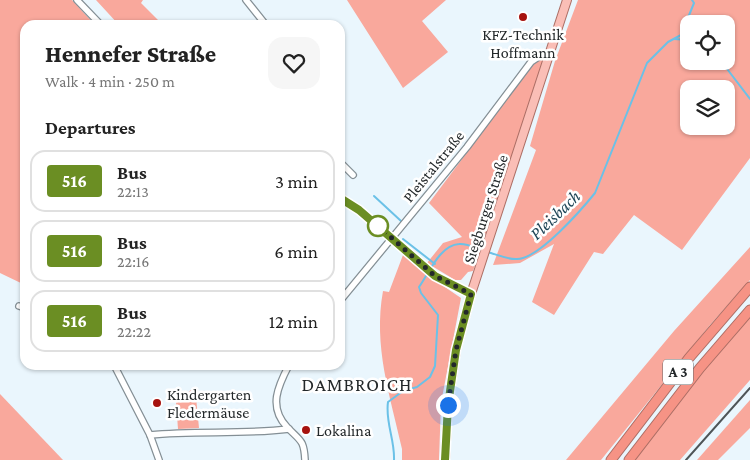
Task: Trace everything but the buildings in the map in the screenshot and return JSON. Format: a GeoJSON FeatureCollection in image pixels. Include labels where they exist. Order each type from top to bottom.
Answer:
{"type":"FeatureCollection","features":[{"type":"Feature","properties":{"kind":"highway","name":"A 3"},"geometry":{"type":"LineString","coordinates":[[611,460],[689,358],[750,287]]}},
{"type":"Feature","properties":{"kind":"highway","name":"A 3"},"geometry":{"type":"LineString","coordinates":[[629,460],[700,368],[750,310]]}},
{"type":"Feature","properties":{"kind":"main road","name":"Siegburger Straße"},"geometry":{"type":"LineString","coordinates":[[445,460],[448,405],[456,350],[471,294],[568,0]]}},
{"type":"Feature","properties":{"kind":"street"},"geometry":{"type":"LineString","coordinates":[[77,0],[96,20]]}},
{"type":"Feature","properties":{"kind":"street"},"geometry":{"type":"LineString","coordinates":[[246,0],[262,20]]}},
{"type":"Feature","properties":{"kind":"street","name":"Pleistalstraße"},"geometry":{"type":"LineString","coordinates":[[345,295],[467,147],[531,62],[543,54],[550,53]]}},
{"type":"Feature","properties":{"kind":"street"},"geometry":{"type":"LineString","coordinates":[[345,167],[353,175]]}},
{"type":"Feature","properties":{"kind":"street"},"geometry":{"type":"LineString","coordinates":[[345,201],[359,210],[435,276],[471,294]]}},
{"type":"Feature","properties":{"kind":"street"},"geometry":{"type":"LineString","coordinates":[[117,370],[150,435],[159,460]]}},
{"type":"Feature","properties":{"kind":"street"},"geometry":{"type":"LineString","coordinates":[[286,370],[278,386],[275,401],[278,414],[289,429],[302,440],[305,460]]}},
{"type":"Feature","properties":{"kind":"street"},"geometry":{"type":"LineString","coordinates":[[150,435],[184,432],[258,433],[289,429]]}},
{"type":"Feature","properties":{"kind":"shaded area"},"geometry":{"type":"Polygon","coordinates":[[[0,0],[72,0],[90,20],[20,20],[20,283],[0,273],[0,0]]]}},
{"type":"Feature","properties":{"kind":"shaded area"},"geometry":{"type":"Polygon","coordinates":[[[96,0],[143,0],[141,3],[158,20],[114,20],[96,0]]]}},
{"type":"Feature","properties":{"kind":"shaded area"},"geometry":{"type":"Polygon","coordinates":[[[347,0],[446,0],[422,21],[448,52],[403,88],[347,0]]]}},
{"type":"Feature","properties":{"kind":"shaded area"},"geometry":{"type":"Polygon","coordinates":[[[578,0],[750,0],[750,158],[682,250],[634,215],[603,254],[594,252],[554,315],[532,302],[554,244],[520,263],[493,265],[536,150],[530,146],[555,61],[578,0]]]}},
{"type":"Feature","properties":{"kind":"shaded area"},"geometry":{"type":"Polygon","coordinates":[[[538,58],[544,60],[473,271],[468,272],[461,280],[455,280],[427,263],[443,243],[462,237],[429,203],[538,58]]]}},
{"type":"Feature","properties":{"kind":"shaded area"},"geometry":{"type":"Polygon","coordinates":[[[750,247],[750,280],[710,325],[601,460],[566,460],[674,331],[750,247]]]}},
{"type":"Feature","properties":{"kind":"shaded area"},"geometry":{"type":"Polygon","coordinates":[[[403,255],[461,298],[441,403],[439,460],[402,460],[402,449],[384,370],[380,331],[383,291],[389,292],[403,255]]]}},
{"type":"Feature","properties":{"kind":"shaded area"},"geometry":{"type":"Polygon","coordinates":[[[750,317],[750,380],[680,460],[635,460],[702,369],[750,317]]]}},
{"type":"Feature","properties":{"kind":"shaded area"},"geometry":{"type":"Polygon","coordinates":[[[195,387],[199,428],[178,429],[176,402],[195,387]]]}},
{"type":"Feature","properties":{"kind":"shaded area"},"geometry":{"type":"Polygon","coordinates":[[[0,394],[63,460],[0,460],[0,394]]]}},
{"type":"Feature","properties":{"kind":"shaded area"},"geometry":{"type":"Polygon","coordinates":[[[750,400],[750,428],[718,460],[697,460],[750,400]]]}},
{"type":"Feature","properties":{"kind":"waterway","name":"Pleisbach"},"geometry":{"type":"LineString","coordinates":[[487,252],[506,258],[517,259],[537,251],[559,232],[595,193],[647,63],[668,42],[681,35],[694,3],[692,0]]}},
{"type":"Feature","properties":{"kind":"waterway"},"geometry":{"type":"LineString","coordinates":[[674,39],[680,39]]}},
{"type":"Feature","properties":{"kind":"waterway"},"geometry":{"type":"LineString","coordinates":[[728,70],[750,99]]}},
{"type":"Feature","properties":{"kind":"waterway"},"geometry":{"type":"LineString","coordinates":[[374,196],[401,221]]}},
{"type":"Feature","properties":{"kind":"waterway"},"geometry":{"type":"LineString","coordinates":[[403,239],[435,264]]}},
{"type":"Feature","properties":{"kind":"waterway","name":"Pleisbach"},"geometry":{"type":"LineString","coordinates":[[394,460],[387,409],[388,402],[403,391],[417,387],[430,377],[435,366],[438,315],[421,293],[419,287],[446,249],[459,244],[465,244],[482,250]]}},
{"type":"Feature","properties":{"kind":"railway"},"geometry":{"type":"LineString","coordinates":[[686,460],[750,388]]}},
{"type":"Feature","properties":{"kind":"bus line","name":"516"},"geometry":{"type":"LineString","coordinates":[[345,201],[359,210],[435,276],[471,294],[456,350],[448,405],[445,460]]}},
{"type":"Feature","properties":{"kind":"place","name":"KFZ-Technik Hoffmann"},"geometry":{"type":"Point","coordinates":[523,17]}},
{"type":"Feature","properties":{"kind":"place","name":"Kindergarten Fledermäuse"},"geometry":{"type":"Point","coordinates":[157,403]}},
{"type":"Feature","properties":{"kind":"place","name":"Lokalina"},"geometry":{"type":"Point","coordinates":[306,430]}},
{"type":"Feature","properties":{"kind":"district","name":"DAMBROICH"},"geometry":{"type":"Point","coordinates":[357,384]}},
{"type":"Feature","properties":{"kind":"route"},"geometry":{"type":"LineString","coordinates":[[378,226],[435,276],[471,294],[456,350],[448,405]]}}]}
